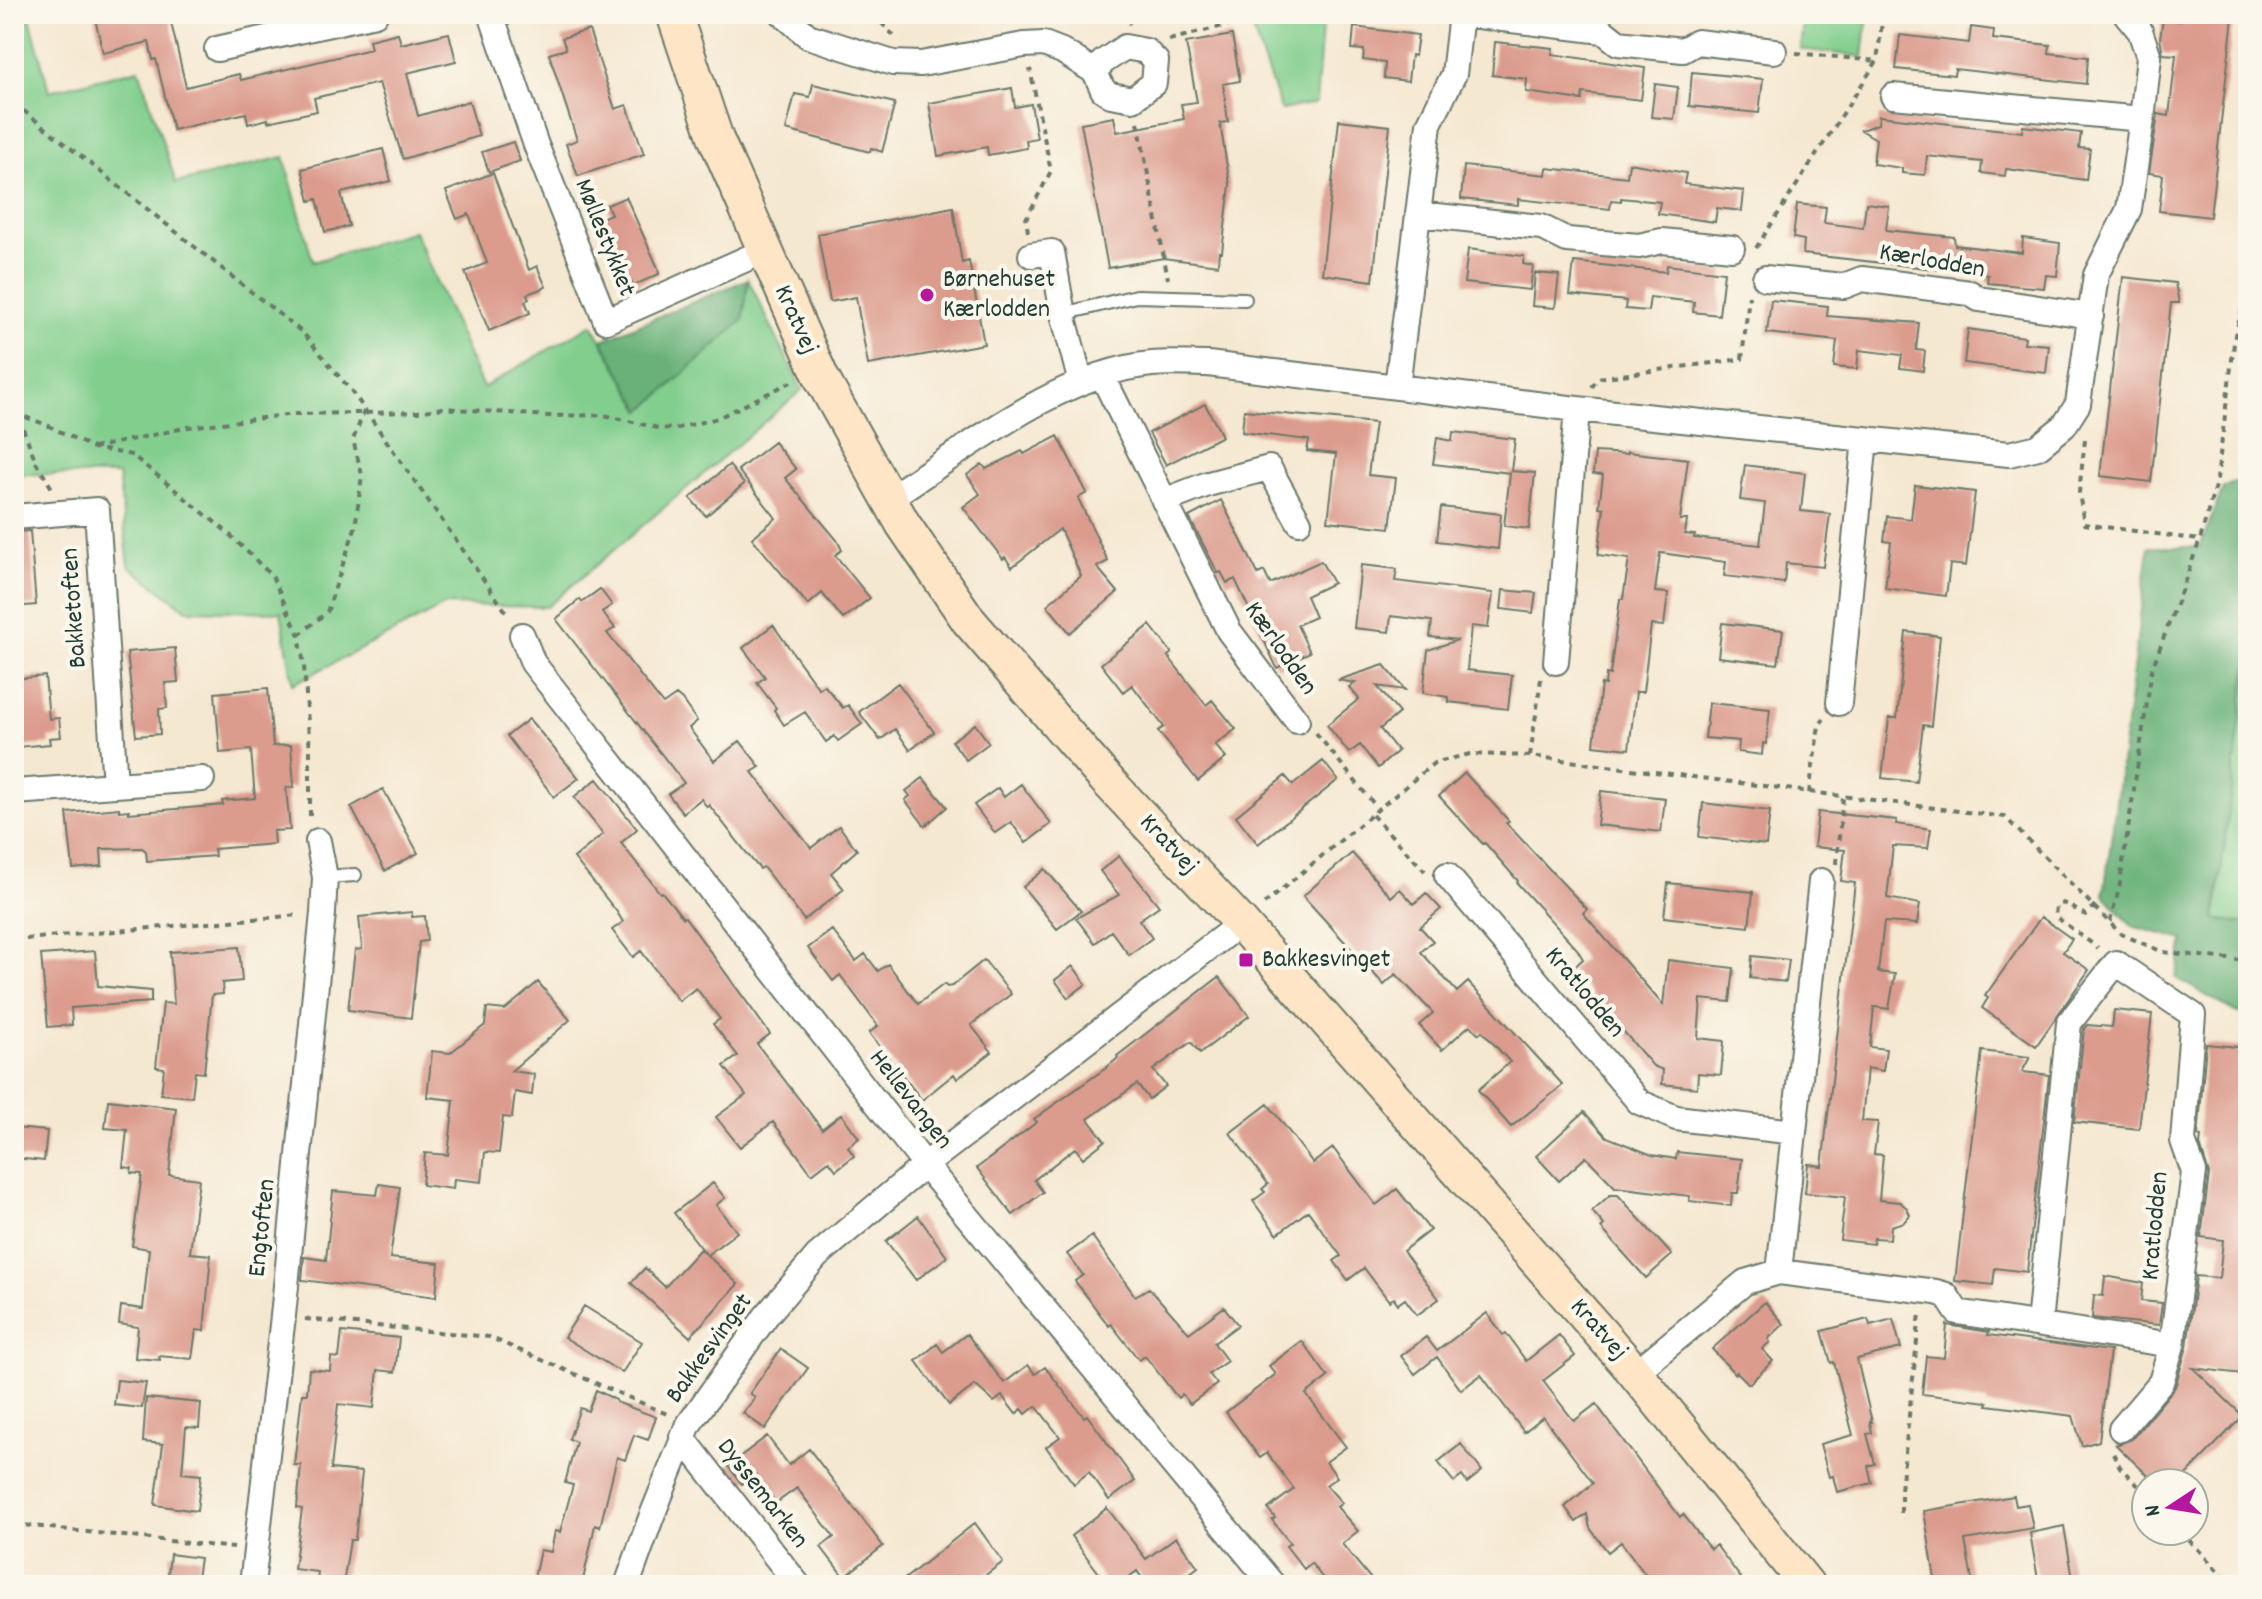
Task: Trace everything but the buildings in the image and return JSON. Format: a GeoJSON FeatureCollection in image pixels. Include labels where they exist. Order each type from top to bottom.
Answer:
{"type":"FeatureCollection","features":[{"type":"Feature","properties":{"kind":"street"},"geometry":{"type":"LineString","coordinates":[[217,49],[375,14]]}},
{"type":"Feature","properties":{"kind":"street","name":"Møllestykket"},"geometry":{"type":"LineString","coordinates":[[491,14],[536,145],[606,321],[764,251]]}},
{"type":"Feature","properties":{"kind":"street","name":"Kratvej"},"geometry":{"type":"LineString","coordinates":[[674,14],[716,139],[818,369],[903,524],[987,645],[1104,777],[1241,923],[1635,1373],[1807,1585]]}},
{"type":"Feature","properties":{"kind":"street"},"geometry":{"type":"LineString","coordinates":[[783,14],[808,36],[893,63],[921,64],[1044,44],[1062,51],[1095,72],[1103,90],[1111,95],[1133,99],[1154,83],[1156,61],[1146,51],[1125,47],[1103,62],[1095,72]]}},
{"type":"Feature","properties":{"kind":"street"},"geometry":{"type":"LineString","coordinates":[[1397,387],[1429,124],[1454,74],[1461,14],[1603,31],[1618,43],[1683,50],[1697,42],[1774,51]]}},
{"type":"Feature","properties":{"kind":"street"},"geometry":{"type":"LineString","coordinates":[[889,498],[1017,415],[1092,379],[1151,364],[1208,364],[1577,409],[2009,454],[2038,447],[2064,426],[2078,404],[2096,275],[2129,209],[2149,57],[2140,31],[2126,14]]}},
{"type":"Feature","properties":{"kind":"street"},"geometry":{"type":"LineString","coordinates":[[1893,96],[2142,119]]}},
{"type":"Feature","properties":{"kind":"street"},"geometry":{"type":"LineString","coordinates":[[1418,214],[1541,227],[1567,240],[1639,246],[1662,241],[1732,248]]}},
{"type":"Feature","properties":{"kind":"street","name":"Kærlodden"},"geometry":{"type":"LineString","coordinates":[[1031,255],[1052,252],[1063,314],[1092,379],[1164,501],[1229,631],[1297,721]]}},
{"type":"Feature","properties":{"kind":"street","name":"Kærlodden"},"geometry":{"type":"LineString","coordinates":[[1765,278],[1844,286],[1862,279],[1970,293],[1979,299],[2091,316]]}},
{"type":"Feature","properties":{"kind":"street"},"geometry":{"type":"LineString","coordinates":[[1556,662],[1577,409]]}},
{"type":"Feature","properties":{"kind":"street"},"geometry":{"type":"LineString","coordinates":[[1839,703],[1865,439]]}},
{"type":"Feature","properties":{"kind":"street"},"geometry":{"type":"LineString","coordinates":[[1164,501],[1208,484],[1269,468],[1299,522]]}},
{"type":"Feature","properties":{"kind":"street","name":"Bakketoften"},"geometry":{"type":"LineString","coordinates":[[14,517],[97,510],[115,785]]}},
{"type":"Feature","properties":{"kind":"street","name":"Hellevangen"},"geometry":{"type":"LineString","coordinates":[[522,635],[533,663],[925,1165],[1273,1585]]}},
{"type":"Feature","properties":{"kind":"street"},"geometry":{"type":"LineString","coordinates":[[14,792],[202,779]]}},
{"type":"Feature","properties":{"kind":"street","name":"Engtoften"},"geometry":{"type":"LineString","coordinates":[[252,1585],[283,1316],[323,913],[325,877],[318,841]]}},
{"type":"Feature","properties":{"kind":"street","name":"Kratlodden"},"geometry":{"type":"LineString","coordinates":[[1447,875],[1639,1102],[1676,1118],[1794,1132]]}},
{"type":"Feature","properties":{"kind":"street"},"geometry":{"type":"LineString","coordinates":[[1779,1272],[1821,881]]}},
{"type":"Feature","properties":{"kind":"street","name":"Bakkesvinget"},"geometry":{"type":"LineString","coordinates":[[627,1585],[686,1430],[766,1316],[817,1256],[925,1165],[1241,923]]}},
{"type":"Feature","properties":{"kind":"street"},"geometry":{"type":"LineString","coordinates":[[2039,1324],[2069,1023],[2116,963]]}},
{"type":"Feature","properties":{"kind":"street","name":"Kratlodden"},"geometry":{"type":"LineString","coordinates":[[2116,963],[2193,1015],[2183,1141],[2194,1172],[2172,1345],[2161,1382],[2121,1429]]}},
{"type":"Feature","properties":{"kind":"street"},"geometry":{"type":"LineString","coordinates":[[1635,1373],[1745,1282],[1779,1272],[1922,1290],[1946,1295],[1957,1312],[2172,1345]]}},
{"type":"Feature","properties":{"kind":"street","name":"Dyssemarken"},"geometry":{"type":"LineString","coordinates":[[686,1430],[798,1585]]}},
{"type":"Feature","properties":{"kind":"lane"},"geometry":{"type":"LineString","coordinates":[[1063,314],[1136,296],[1245,299]]}},
{"type":"Feature","properties":{"kind":"lane"},"geometry":{"type":"LineString","coordinates":[[325,877],[355,875]]}},
{"type":"Feature","properties":{"kind":"path"},"geometry":{"type":"LineString","coordinates":[[996,14],[1024,45],[1051,171],[1026,219],[1031,255]]}},
{"type":"Feature","properties":{"kind":"path"},"geometry":{"type":"LineString","coordinates":[[1146,51],[1173,37],[1254,18],[1256,14]]}},
{"type":"Feature","properties":{"kind":"path"},"geometry":{"type":"LineString","coordinates":[[1774,51],[1877,61]]}},
{"type":"Feature","properties":{"kind":"path"},"geometry":{"type":"LineString","coordinates":[[1133,99],[1171,297]]}},
{"type":"Feature","properties":{"kind":"path"},"geometry":{"type":"LineString","coordinates":[[14,103],[303,333],[353,393],[522,635]]}},
{"type":"Feature","properties":{"kind":"path"},"geometry":{"type":"LineString","coordinates":[[2110,924],[2119,889],[2152,669],[2200,540],[2217,479],[2235,335],[2248,290]]}},
{"type":"Feature","properties":{"kind":"path"},"geometry":{"type":"LineString","coordinates":[[93,448],[189,427],[295,414],[417,412],[443,408],[548,416],[604,415],[674,429],[718,418],[818,369]]}},
{"type":"Feature","properties":{"kind":"path"},"geometry":{"type":"LineString","coordinates":[[14,406],[37,464],[67,513]]}},
{"type":"Feature","properties":{"kind":"path"},"geometry":{"type":"LineString","coordinates":[[299,635],[327,612],[355,528],[362,475],[353,440],[364,411]]}},
{"type":"Feature","properties":{"kind":"path"},"geometry":{"type":"LineString","coordinates":[[15,414],[45,424],[93,448],[132,455],[227,532],[272,576],[299,635],[310,752],[310,827],[318,841]]}},
{"type":"Feature","properties":{"kind":"path"},"geometry":{"type":"LineString","coordinates":[[2086,434],[2079,492],[2084,524],[2200,540]]}},
{"type":"Feature","properties":{"kind":"path"},"geometry":{"type":"LineString","coordinates":[[1530,756],[1539,682],[1556,662]]}},
{"type":"Feature","properties":{"kind":"path"},"geometry":{"type":"LineString","coordinates":[[1809,793],[1819,725],[1839,703]]}},
{"type":"Feature","properties":{"kind":"path","name":"Kærlodden"},"geometry":{"type":"LineString","coordinates":[[1297,721],[1321,735],[1378,809]]}},
{"type":"Feature","properties":{"kind":"path"},"geometry":{"type":"LineString","coordinates":[[1241,923],[1434,763],[1470,754],[1530,756],[2005,817],[2121,934],[2163,952],[2248,961]]}},
{"type":"Feature","properties":{"kind":"path"},"geometry":{"type":"LineString","coordinates":[[1821,881],[1836,865],[1843,798]]}},
{"type":"Feature","properties":{"kind":"path"},"geometry":{"type":"LineString","coordinates":[[1372,815],[1423,870],[1447,875]]}},
{"type":"Feature","properties":{"kind":"path"},"geometry":{"type":"LineString","coordinates":[[2095,905],[2086,915],[2063,903],[2056,907],[2055,916],[2116,963]]}},
{"type":"Feature","properties":{"kind":"path"},"geometry":{"type":"LineString","coordinates":[[14,940],[323,913]]}},
{"type":"Feature","properties":{"kind":"path"},"geometry":{"type":"LineString","coordinates":[[1901,1513],[1922,1290]]}},
{"type":"Feature","properties":{"kind":"path"},"geometry":{"type":"LineString","coordinates":[[283,1316],[489,1337],[686,1430]]}},
{"type":"Feature","properties":{"kind":"path"},"geometry":{"type":"LineString","coordinates":[[2121,1429],[2112,1443],[2114,1454],[2130,1477]]}},
{"type":"Feature","properties":{"kind":"path"},"geometry":{"type":"LineString","coordinates":[[14,1524],[256,1551]]}},
{"type":"Feature","properties":{"kind":"path"},"geometry":{"type":"LineString","coordinates":[[2196,1547],[2231,1584],[2248,1583]]}},
{"type":"Feature","properties":{"kind":"green space"},"geometry":{"type":"Polygon","coordinates":[[[14,14],[37,14],[30,17],[49,91],[139,69],[176,183],[284,157],[313,262],[414,231],[483,388],[592,324],[642,411],[743,320],[748,279],[802,390],[547,607],[446,605],[293,684],[281,612],[187,610],[129,566],[118,475],[14,474],[14,14]]]}},
{"type":"Feature","properties":{"kind":"green space"},"geometry":{"type":"Polygon","coordinates":[[[1247,14],[1323,14],[1316,103],[1281,110],[1247,14]]]}},
{"type":"Feature","properties":{"kind":"green space"},"geometry":{"type":"Polygon","coordinates":[[[1804,14],[1868,14],[1863,57],[1800,49],[1804,14]]]}},
{"type":"Feature","properties":{"kind":"green space"},"geometry":{"type":"Polygon","coordinates":[[[748,279],[743,320],[642,411],[602,340],[748,279]]]}},
{"type":"Feature","properties":{"kind":"green space"},"geometry":{"type":"Polygon","coordinates":[[[2248,476],[2248,659],[2215,919],[2248,924],[2248,1015],[2235,1012],[2176,978],[2184,940],[2132,926],[2104,895],[2149,547],[2200,547],[2223,488],[2248,476]]]}},
{"type":"Feature","properties":{"kind":"green space"},"geometry":{"type":"Polygon","coordinates":[[[2248,659],[2248,924],[2215,920],[2248,659]]]}},
{"type":"Feature","properties":{"kind":"place","name":"Børnehuset Kærlodden"},"geometry":{"type":"Point","coordinates":[927,295]}},
{"type":"Feature","properties":{"kind":"place","name":"Bakkesvinget"},"geometry":{"type":"Point","coordinates":[1246,960]}}]}
